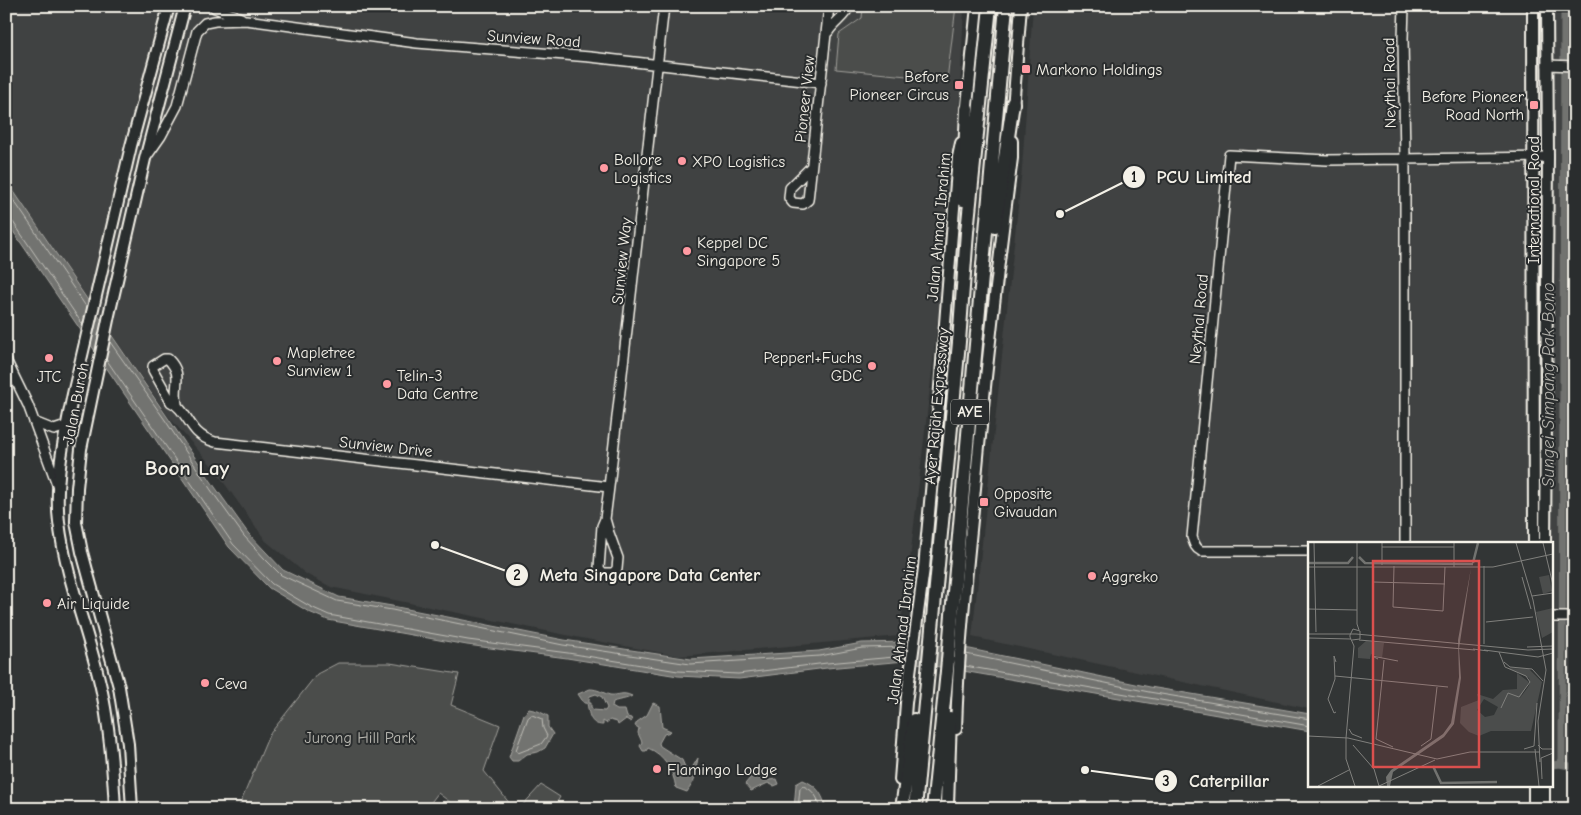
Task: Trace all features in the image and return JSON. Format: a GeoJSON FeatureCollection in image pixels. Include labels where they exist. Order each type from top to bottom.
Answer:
{"type":"FeatureCollection","features":[{"type":"Feature","properties":{"kind":"highway","name":"Ayer Rajah Expressway"},"geometry":{"type":"LineString","coordinates":[[915,809],[957,360],[967,232],[990,6]]}},
{"type":"Feature","properties":{"kind":"highway","name":"AYE"},"geometry":{"type":"LineString","coordinates":[[932,809],[947,671],[982,292],[1006,6]]}},
{"type":"Feature","properties":{"kind":"highway"},"geometry":{"type":"LineString","coordinates":[[982,292],[992,252],[1013,103]]}},
{"type":"Feature","properties":{"kind":"highway"},"geometry":{"type":"LineString","coordinates":[[967,110],[963,219],[967,232]]}},
{"type":"Feature","properties":{"kind":"highway"},"geometry":{"type":"LineString","coordinates":[[947,671],[951,679],[947,807]]}},
{"type":"Feature","properties":{"kind":"highway"},"geometry":{"type":"LineString","coordinates":[[902,809],[917,703],[926,677]]}},
{"type":"Feature","properties":{"kind":"main road","name":"Jalan Buroh"},"geometry":{"type":"LineString","coordinates":[[115,809],[111,747],[102,691],[64,552],[59,520],[58,487],[66,426],[131,146],[169,6]]}},
{"type":"Feature","properties":{"kind":"main road","name":"Jalan Ahmad Ibrahim"},"geometry":{"type":"LineString","coordinates":[[898,809],[906,704],[924,568],[935,454],[958,157],[967,110],[977,6]]}},
{"type":"Feature","properties":{"kind":"main road"},"geometry":{"type":"LineString","coordinates":[[947,807],[954,769],[961,628],[979,440],[991,323],[1012,158],[1013,103],[1021,6]]}},
{"type":"Feature","properties":{"kind":"main road","name":"International Road"},"geometry":{"type":"LineString","coordinates":[[1533,6],[1534,542]]}},
{"type":"Feature","properties":{"kind":"main road","name":"International Road"},"geometry":{"type":"LineString","coordinates":[[1545,542],[1548,157],[1551,66],[1547,6]]}},
{"type":"Feature","properties":{"kind":"main road","name":"Jalan Buroh"},"geometry":{"type":"LineString","coordinates":[[132,809],[128,744],[120,692],[82,552],[76,522],[76,488],[81,449],[92,394],[145,159],[185,8]]}},
{"type":"Feature","properties":{"kind":"main road"},"geometry":{"type":"LineString","coordinates":[[1534,788],[1534,809]]}},
{"type":"Feature","properties":{"kind":"main road"},"geometry":{"type":"LineString","coordinates":[[1544,788],[1544,809]]}},
{"type":"Feature","properties":{"kind":"street","name":"Sunview Road"},"geometry":{"type":"LineString","coordinates":[[213,6],[246,20]]}},
{"type":"Feature","properties":{"kind":"street","name":"Sunview Way"},"geometry":{"type":"LineString","coordinates":[[605,519],[618,558],[617,569],[613,573],[603,572],[599,568],[602,526],[605,519],[610,487],[664,6]]}},
{"type":"Feature","properties":{"kind":"street","name":"Pioneer View"},"geometry":{"type":"LineString","coordinates":[[811,167],[829,6]]}},
{"type":"Feature","properties":{"kind":"street","name":"Pioneer View"},"geometry":{"type":"LineString","coordinates":[[826,35],[835,21],[848,11],[849,6]]}},
{"type":"Feature","properties":{"kind":"street","name":"Neythai Road"},"geometry":{"type":"LineString","coordinates":[[1404,6],[1405,159]]}},
{"type":"Feature","properties":{"kind":"street","name":"Sunview Road"},"geometry":{"type":"LineString","coordinates":[[145,159],[161,136],[176,106],[197,31],[206,23],[215,21],[246,20],[417,44],[590,57],[821,84]]}},
{"type":"Feature","properties":{"kind":"street"},"geometry":{"type":"LineString","coordinates":[[1551,66],[1575,66]]}},
{"type":"Feature","properties":{"kind":"street","name":"Neythal Road"},"geometry":{"type":"LineString","coordinates":[[1308,551],[1201,550],[1196,547],[1192,537],[1229,155],[1327,160],[1548,157]]}},
{"type":"Feature","properties":{"kind":"street"},"geometry":{"type":"LineString","coordinates":[[1405,159],[1405,542]]}},
{"type":"Feature","properties":{"kind":"street","name":"Sunview Drive"},"geometry":{"type":"LineString","coordinates":[[176,404],[175,391],[178,375],[168,359],[164,359],[153,366],[153,370],[171,402],[176,404],[197,433],[215,442],[610,487]]}},
{"type":"Feature","properties":{"kind":"street"},"geometry":{"type":"LineString","coordinates":[[6,360],[28,405],[34,422]]}},
{"type":"Feature","properties":{"kind":"street","name":"Jalan Buroh"},"geometry":{"type":"LineString","coordinates":[[34,422],[54,430],[66,426]]}},
{"type":"Feature","properties":{"kind":"street","name":"Jalan Buroh"},"geometry":{"type":"LineString","coordinates":[[34,422],[58,487]]}},
{"type":"Feature","properties":{"kind":"street"},"geometry":{"type":"LineString","coordinates":[[1554,617],[1571,617]]}},
{"type":"Feature","properties":{"kind":"shaded area"},"geometry":{"type":"Polygon","coordinates":[[[13,6],[964,6],[957,157],[910,559],[899,636],[679,656],[331,587],[306,574],[266,541],[212,466],[169,417],[6,180],[6,11],[13,6]]]}},
{"type":"Feature","properties":{"kind":"shaded area"},"geometry":{"type":"Polygon","coordinates":[[[1033,6],[1575,6],[1575,765],[1554,761],[1554,542],[1308,542],[1308,709],[972,637],[1022,169],[1033,6]]]}},
{"type":"Feature","properties":{"kind":"green space"},"geometry":{"type":"Polygon","coordinates":[[[863,6],[956,6],[947,80],[836,69],[839,34],[862,18],[863,6]]]}},
{"type":"Feature","properties":{"kind":"green space","name":"Jurong Hill Park"},"geometry":{"type":"Polygon","coordinates":[[[338,663],[390,663],[459,674],[451,705],[500,725],[484,771],[514,809],[459,809],[438,793],[426,809],[238,809],[269,735],[317,674],[338,663]]]}},
{"type":"Feature","properties":{"kind":"green space"},"geometry":{"type":"Polygon","coordinates":[[[541,785],[560,797],[553,809],[519,809],[541,785]]]}},
{"type":"Feature","properties":{"kind":"water"},"geometry":{"type":"Polygon","coordinates":[[[6,180],[248,533],[283,570],[339,597],[564,640],[691,659],[819,651],[862,643],[907,642],[970,649],[1150,687],[1308,714],[1308,731],[905,661],[739,679],[678,676],[567,658],[467,645],[328,620],[309,612],[269,588],[229,547],[6,221],[6,180]]]}},
{"type":"Feature","properties":{"kind":"water"},"geometry":{"type":"Polygon","coordinates":[[[590,689],[610,695],[623,694],[632,696],[613,702],[612,707],[617,710],[625,710],[627,717],[631,718],[632,721],[626,719],[618,725],[617,722],[610,720],[606,723],[603,721],[603,725],[595,723],[590,718],[587,703],[584,703],[578,694],[590,689]],[[596,694],[590,696],[589,703],[591,703],[593,710],[605,711],[607,708],[602,697],[596,694]]]}},
{"type":"Feature","properties":{"kind":"water"},"geometry":{"type":"Polygon","coordinates":[[[653,703],[660,706],[662,727],[671,731],[664,734],[659,743],[660,746],[682,760],[687,769],[692,768],[698,758],[694,781],[687,792],[676,788],[673,775],[664,759],[648,748],[646,751],[643,751],[640,746],[642,742],[638,733],[639,728],[635,726],[637,722],[647,715],[653,703]]]}},
{"type":"Feature","properties":{"kind":"water"},"geometry":{"type":"Polygon","coordinates":[[[529,709],[548,716],[548,727],[553,734],[545,748],[538,752],[527,754],[518,761],[512,761],[509,757],[524,714],[529,709]]]}},
{"type":"Feature","properties":{"kind":"water"},"geometry":{"type":"Polygon","coordinates":[[[755,776],[769,780],[777,779],[779,784],[774,786],[768,783],[751,791],[745,784],[751,777],[755,776]]]}},
{"type":"Feature","properties":{"kind":"water"},"geometry":{"type":"Polygon","coordinates":[[[803,780],[818,791],[823,798],[826,808],[794,809],[796,784],[803,780]]]}},
{"type":"Feature","properties":{"kind":"waterway","name":"Sungei Simpang Pak Bono"},"geometry":{"type":"LineString","coordinates":[[1559,764],[1562,760],[1564,6]]}},
{"type":"Feature","properties":{"kind":"waterway"},"geometry":{"type":"LineString","coordinates":[[1554,765],[1575,767]]}},
{"type":"Feature","properties":{"kind":"place","name":"Markono Holdings"},"geometry":{"type":"Point","coordinates":[1026,69]}},
{"type":"Feature","properties":{"kind":"place","name":"Before Pioneer Circus"},"geometry":{"type":"Point","coordinates":[959,85]}},
{"type":"Feature","properties":{"kind":"place","name":"Before Pioneer Road North"},"geometry":{"type":"Point","coordinates":[1534,105]}},
{"type":"Feature","properties":{"kind":"place","name":"XPO Logistics"},"geometry":{"type":"Point","coordinates":[682,161]}},
{"type":"Feature","properties":{"kind":"place","name":"Bollore Logistics"},"geometry":{"type":"Point","coordinates":[604,168]}},
{"type":"Feature","properties":{"kind":"place","name":"PCU Limited"},"geometry":{"type":"Point","coordinates":[1060,214]}},
{"type":"Feature","properties":{"kind":"place","name":"Keppel DC Singapore 5"},"geometry":{"type":"Point","coordinates":[687,251]}},
{"type":"Feature","properties":{"kind":"place","name":"JTC"},"geometry":{"type":"Point","coordinates":[49,358]}},
{"type":"Feature","properties":{"kind":"place","name":"Mapletree Sunview 1"},"geometry":{"type":"Point","coordinates":[277,361]}},
{"type":"Feature","properties":{"kind":"place","name":"Pepperl+Fuchs GDC"},"geometry":{"type":"Point","coordinates":[872,366]}},
{"type":"Feature","properties":{"kind":"place","name":"Telin-3 Data Centre"},"geometry":{"type":"Point","coordinates":[387,384]}},
{"type":"Feature","properties":{"kind":"place","name":"Opposite Givaudan"},"geometry":{"type":"Point","coordinates":[984,502]}},
{"type":"Feature","properties":{"kind":"place","name":"Meta Singapore Data Center"},"geometry":{"type":"Point","coordinates":[435,545]}},
{"type":"Feature","properties":{"kind":"place","name":"Aggreko"},"geometry":{"type":"Point","coordinates":[1092,576]}},
{"type":"Feature","properties":{"kind":"place","name":"Air Liquide"},"geometry":{"type":"Point","coordinates":[47,603]}},
{"type":"Feature","properties":{"kind":"place","name":"Ceva"},"geometry":{"type":"Point","coordinates":[205,683]}},
{"type":"Feature","properties":{"kind":"place","name":"Flamingo Lodge"},"geometry":{"type":"Point","coordinates":[657,769]}},
{"type":"Feature","properties":{"kind":"place","name":"Caterpillar"},"geometry":{"type":"Point","coordinates":[1085,770]}},
{"type":"Feature","properties":{"kind":"district","name":"Boon Lay"},"geometry":{"type":"Point","coordinates":[187,468]}}]}
